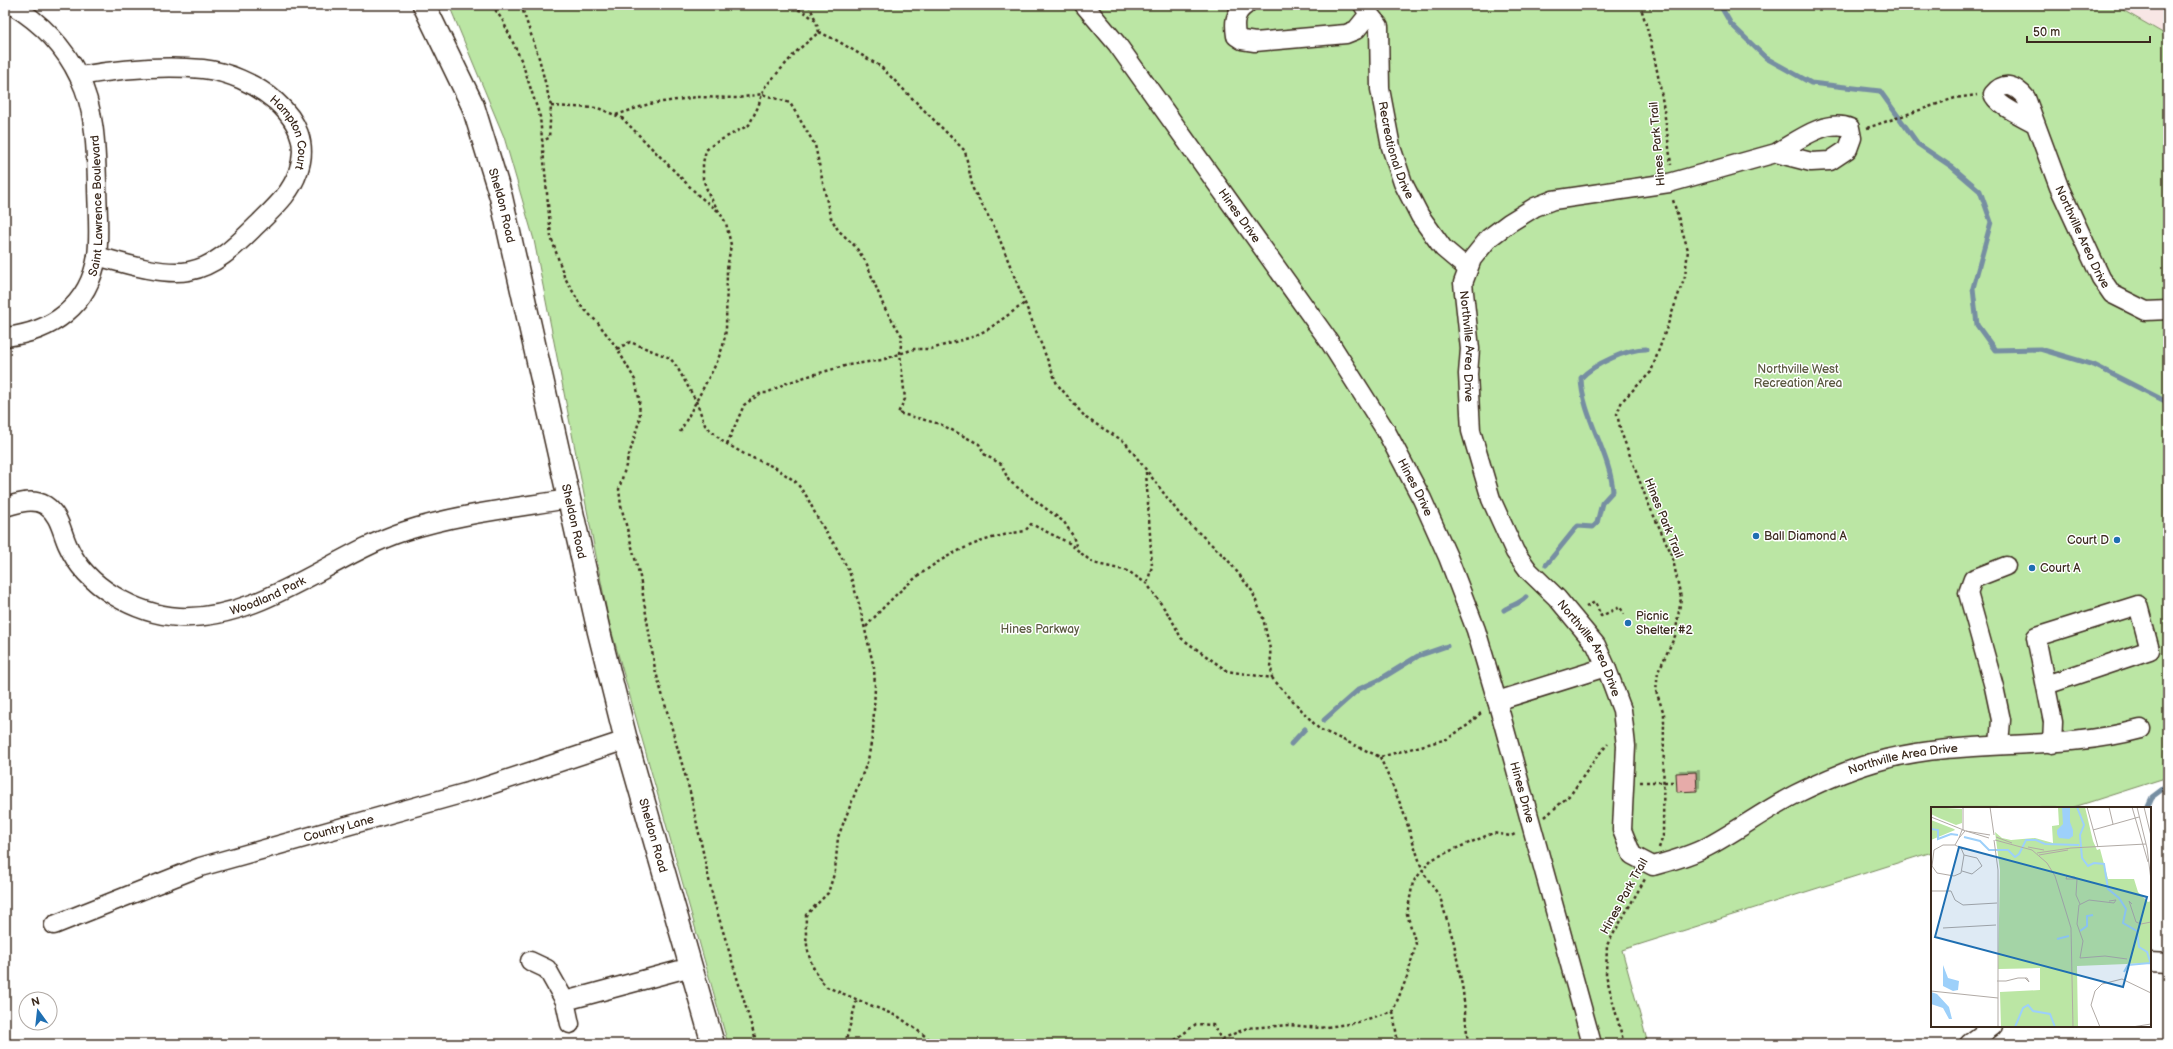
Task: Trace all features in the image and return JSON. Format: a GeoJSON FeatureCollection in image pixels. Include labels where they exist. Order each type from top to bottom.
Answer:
{"type":"FeatureCollection","features":[{"type":"Feature","properties":{"kind":"main road","name":"Sheldon Road"},"geometry":{"type":"LineString","coordinates":[[424,5],[474,106],[486,143],[501,197],[568,499],[626,740],[713,1044]]}},
{"type":"Feature","properties":{"kind":"street","name":"Saint Lawrence Boulevard"},"geometry":{"type":"LineString","coordinates":[[5,337],[32,333],[47,327],[64,316],[80,297],[91,278],[97,256],[96,170],[90,105],[79,76],[55,40],[39,24],[12,5]]}},
{"type":"Feature","properties":{"kind":"street","name":"Hines Drive"},"geometry":{"type":"LineString","coordinates":[[1084,5],[1117,44],[1320,328],[1386,431],[1422,499],[1448,557],[1476,630],[1498,701],[1592,1044]]}},
{"type":"Feature","properties":{"kind":"street","name":"Recreational Drive"},"geometry":{"type":"LineString","coordinates":[[1246,5],[1238,10],[1234,23],[1236,36],[1242,40],[1255,42],[1346,34],[1356,30],[1366,9],[1379,26],[1380,89],[1385,122],[1391,148],[1403,183],[1420,216],[1443,248],[1468,269]]}},
{"type":"Feature","properties":{"kind":"street","name":"Hampton Court"},"geometry":{"type":"LineString","coordinates":[[79,76],[123,69],[159,67],[204,69],[224,74],[255,87],[285,109],[295,125],[302,146],[302,157],[298,172],[285,196],[227,253],[212,264],[186,272],[152,270],[97,256]]}},
{"type":"Feature","properties":{"kind":"street","name":"Northville Area Drive"},"geometry":{"type":"LineString","coordinates":[[1993,94],[1994,99],[1999,104],[2034,123],[2052,170],[2084,242],[2101,278],[2112,294],[2146,311],[2168,310]]}},
{"type":"Feature","properties":{"kind":"street","name":"Northville Area Drive"},"geometry":{"type":"LineString","coordinates":[[1776,152],[1669,182],[1552,200],[1535,207],[1509,223],[1489,238],[1472,259],[1463,283],[1470,349],[1468,374],[1471,430],[1489,491],[1515,552],[1529,571],[1571,614],[1596,645],[1606,666],[1622,710],[1626,746],[1622,830],[1626,844],[1632,855],[1653,866],[1682,858],[1706,847],[1795,794],[1844,772],[1887,759],[1917,754],[1999,746],[2052,744],[2141,729]]}},
{"type":"Feature","properties":{"kind":"street","name":"Woodland Park"},"geometry":{"type":"LineString","coordinates":[[5,507],[32,501],[44,505],[54,512],[68,546],[78,564],[88,576],[111,593],[139,608],[157,614],[180,617],[209,615],[238,609],[318,573],[371,544],[405,531],[461,516],[568,499]]}},
{"type":"Feature","properties":{"kind":"street"},"geometry":{"type":"LineString","coordinates":[[1999,746],[2000,714],[1968,593],[1974,578],[2006,566]]}},
{"type":"Feature","properties":{"kind":"street"},"geometry":{"type":"LineString","coordinates":[[2046,685],[2150,650],[2138,605],[2036,637],[2053,722],[2052,744]]}},
{"type":"Feature","properties":{"kind":"street"},"geometry":{"type":"LineString","coordinates":[[1498,701],[1606,666]]}},
{"type":"Feature","properties":{"kind":"street","name":"Country Lane"},"geometry":{"type":"LineString","coordinates":[[54,925],[200,867],[475,790],[626,740]]}},
{"type":"Feature","properties":{"kind":"street"},"geometry":{"type":"LineString","coordinates":[[530,961],[547,969],[566,1001],[570,1024]]}},
{"type":"Feature","properties":{"kind":"street"},"geometry":{"type":"LineString","coordinates":[[2151,962],[2168,963]]}},
{"type":"Feature","properties":{"kind":"street"},"geometry":{"type":"LineString","coordinates":[[566,1001],[691,967]]}},
{"type":"Feature","properties":{"kind":"street"},"geometry":{"type":"LineString","coordinates":[[1969,1044],[1992,1027]]}},
{"type":"Feature","properties":{"kind":"path"},"geometry":{"type":"LineString","coordinates":[[492,5],[503,21],[522,62],[540,117],[551,237],[564,276],[581,306],[598,323],[617,349],[635,380],[639,398],[640,418],[619,489],[621,506],[640,577],[655,669],[690,792],[713,898],[757,1044]]}},
{"type":"Feature","properties":{"kind":"path"},"geometry":{"type":"LineString","coordinates":[[521,5],[539,58],[551,106],[549,138],[542,141]]}},
{"type":"Feature","properties":{"kind":"path"},"geometry":{"type":"LineString","coordinates":[[779,5],[803,11],[816,21]]}},
{"type":"Feature","properties":{"kind":"path"},"geometry":{"type":"LineString","coordinates":[[809,5],[819,32],[836,40],[880,66],[965,151],[973,189],[996,230],[1057,384],[1086,418],[1125,442],[1146,472],[1181,516],[1227,558],[1252,591],[1263,618],[1270,649],[1272,678],[1319,730],[1380,757],[1448,739],[1498,701]]}},
{"type":"Feature","properties":{"kind":"path","name":"Hines Park Trail"},"geometry":{"type":"LineString","coordinates":[[1624,1044],[1606,975],[1607,945],[1653,866],[1663,836],[1662,782],[1664,714],[1656,691],[1658,672],[1674,636],[1681,598],[1672,556],[1648,503],[1621,432],[1617,414],[1622,401],[1651,372],[1685,276],[1688,250],[1669,182],[1671,165],[1660,85],[1650,35],[1640,5]]}},
{"type":"Feature","properties":{"kind":"path"},"geometry":{"type":"LineString","coordinates":[[680,432],[718,362],[726,330],[727,269],[731,245],[726,223],[709,195],[703,179],[702,162],[706,150],[715,143],[749,125],[758,107],[764,88],[798,50],[819,32]]}},
{"type":"Feature","properties":{"kind":"path"},"geometry":{"type":"LineString","coordinates":[[616,115],[649,104],[697,97],[738,98],[762,94],[790,103],[815,145],[830,216],[838,230],[855,246],[866,262],[884,307],[902,336],[900,353],[905,399],[898,413],[940,424],[979,444],[984,455],[1001,464],[1009,481],[1064,522],[1073,536],[1077,549]]}},
{"type":"Feature","properties":{"kind":"path"},"geometry":{"type":"LineString","coordinates":[[1880,124],[1955,98],[1993,94]]}},
{"type":"Feature","properties":{"kind":"path"},"geometry":{"type":"LineString","coordinates":[[551,106],[598,108],[622,118],[689,186],[720,212]]}},
{"type":"Feature","properties":{"kind":"path"},"geometry":{"type":"LineString","coordinates":[[727,444],[744,405],[761,394],[767,393],[784,384],[805,377],[848,365],[882,360],[914,349],[943,346],[972,337],[987,330],[1025,303]]}},
{"type":"Feature","properties":{"kind":"path"},"geometry":{"type":"LineString","coordinates":[[617,349],[630,342],[670,358],[677,367],[696,402],[705,424],[727,444],[776,468],[796,482],[807,497],[819,521],[836,547],[849,571],[866,628],[874,668],[875,687],[873,732],[868,760],[838,837],[835,871],[828,893],[806,915],[805,935],[810,964],[818,979],[827,987],[899,1018],[936,1044]]}},
{"type":"Feature","properties":{"kind":"path"},"geometry":{"type":"LineString","coordinates":[[1146,472],[1152,566],[1147,584]]}},
{"type":"Feature","properties":{"kind":"path"},"geometry":{"type":"LineString","coordinates":[[866,628],[884,605],[919,573],[958,550],[998,535],[1025,531],[1031,524],[1069,543],[1093,563],[1128,572],[1147,584],[1171,618],[1181,638],[1227,671],[1272,678]]}},
{"type":"Feature","properties":{"kind":"path"},"geometry":{"type":"LineString","coordinates":[[1571,614],[1595,602],[1601,616],[1620,607],[1624,614]]}},
{"type":"Feature","properties":{"kind":"path"},"geometry":{"type":"LineString","coordinates":[[1398,1044],[1393,1011],[1407,977],[1416,944],[1407,914],[1413,882],[1423,872],[1431,860],[1493,833],[1511,836],[1532,828],[1571,794],[1598,755],[1624,728]]}},
{"type":"Feature","properties":{"kind":"path"},"geometry":{"type":"LineString","coordinates":[[1380,757],[1402,808],[1423,872],[1440,897],[1454,943],[1464,991],[1468,1044]]}},
{"type":"Feature","properties":{"kind":"path"},"geometry":{"type":"LineString","coordinates":[[1625,783],[1677,782]]}},
{"type":"Feature","properties":{"kind":"path"},"geometry":{"type":"LineString","coordinates":[[845,1044],[857,999]]}},
{"type":"Feature","properties":{"kind":"path"},"geometry":{"type":"LineString","coordinates":[[1222,1039],[1247,1028],[1290,1025],[1320,1028],[1355,1023],[1393,1011]]}},
{"type":"Feature","properties":{"kind":"path"},"geometry":{"type":"LineString","coordinates":[[1170,1044],[1196,1024],[1213,1025],[1224,1044]]}},
{"type":"Feature","properties":{"kind":"shaded area"},"geometry":{"type":"Polygon","coordinates":[[[2114,5],[2168,5],[2168,36],[2114,5]]]}},
{"type":"Feature","properties":{"kind":"green space"},"geometry":{"type":"Polygon","coordinates":[[[449,5],[2114,5],[2168,36],[2168,777],[2074,807],[1931,807],[1931,852],[1622,950],[1648,1044],[728,1044],[609,622],[534,240],[504,137],[449,5]]]}},
{"type":"Feature","properties":{"kind":"building"},"geometry":{"type":"Polygon","coordinates":[[[1696,772],[1697,791],[1677,792],[1676,773],[1696,772]]]}},
{"type":"Feature","properties":{"kind":"waterway"},"geometry":{"type":"LineString","coordinates":[[1720,5],[1731,24],[1766,58],[1811,83],[1880,91],[1918,144],[1952,167],[1980,191],[1991,222],[1973,288],[1977,325],[1995,350],[2040,349],[2094,365],[2165,401],[2168,406]]}},
{"type":"Feature","properties":{"kind":"waterway"},"geometry":{"type":"LineString","coordinates":[[1546,565],[1578,526],[1593,527],[1597,523],[1602,503],[1613,491],[1607,463],[1586,406],[1581,378],[1611,358],[1621,354],[1646,349]]}},
{"type":"Feature","properties":{"kind":"waterway"},"geometry":{"type":"LineString","coordinates":[[1504,610],[1526,597]]}},
{"type":"Feature","properties":{"kind":"waterway"},"geometry":{"type":"LineString","coordinates":[[1324,720],[1359,689],[1379,680],[1418,656],[1447,646]]}},
{"type":"Feature","properties":{"kind":"waterway"},"geometry":{"type":"LineString","coordinates":[[1291,744],[1305,729]]}},
{"type":"Feature","properties":{"kind":"waterway"},"geometry":{"type":"LineString","coordinates":[[2147,807],[2152,797],[2168,785]]}},
{"type":"Feature","properties":{"kind":"place","name":"Ball Diamond A"},"geometry":{"type":"Point","coordinates":[1756,536]}},
{"type":"Feature","properties":{"kind":"place","name":"Court D"},"geometry":{"type":"Point","coordinates":[2117,540]}},
{"type":"Feature","properties":{"kind":"place","name":"Court A"},"geometry":{"type":"Point","coordinates":[2032,568]}},
{"type":"Feature","properties":{"kind":"place","name":"Picnic Shelter #2"},"geometry":{"type":"Point","coordinates":[1628,623]}},
{"type":"Feature","properties":{"kind":"park label","name":"Northville West Recreation Area"},"geometry":{"type":"Point","coordinates":[1798,376]}},
{"type":"Feature","properties":{"kind":"park label","name":"Hines Parkway"},"geometry":{"type":"Point","coordinates":[1040,629]}}]}
